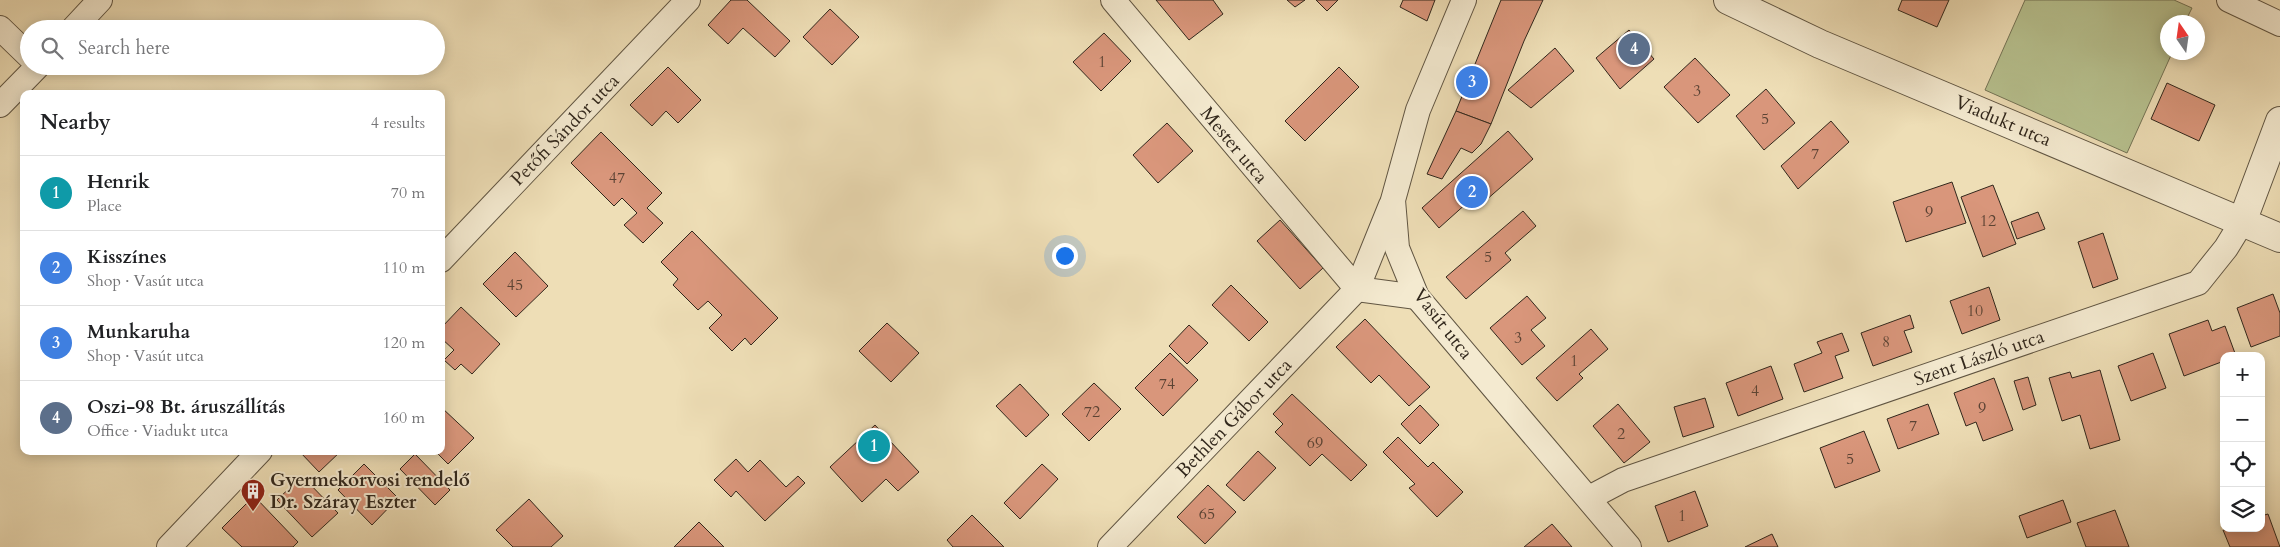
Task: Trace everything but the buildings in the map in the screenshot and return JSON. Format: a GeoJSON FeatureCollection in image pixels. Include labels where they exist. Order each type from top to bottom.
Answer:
{"type":"FeatureCollection","features":[{"type":"Feature","properties":{"kind":"street"},"geometry":{"type":"LineString","coordinates":[[81,20],[100,0]]}},
{"type":"Feature","properties":{"kind":"street","name":"Petőfi Sándor utca"},"geometry":{"type":"LineString","coordinates":[[445,256],[688,0]]}},
{"type":"Feature","properties":{"kind":"street","name":"Mester utca"},"geometry":{"type":"LineString","coordinates":[[1112,0],[1357,289]]}},
{"type":"Feature","properties":{"kind":"street","name":"Vasút utca"},"geometry":{"type":"LineString","coordinates":[[1464,0],[1418,110],[1393,200],[1396,248],[1417,297],[1629,547]]}},
{"type":"Feature","properties":{"kind":"street","name":"Viadukt utca"},"geometry":{"type":"LineString","coordinates":[[1728,0],[1820,44],[2280,238]]}},
{"type":"Feature","properties":{"kind":"street"},"geometry":{"type":"LineString","coordinates":[[2229,0],[2280,24]]}},
{"type":"Feature","properties":{"kind":"street"},"geometry":{"type":"LineString","coordinates":[[0,28],[20,47]]}},
{"type":"Feature","properties":{"kind":"street"},"geometry":{"type":"LineString","coordinates":[[0,105],[29,75]]}},
{"type":"Feature","properties":{"kind":"street","name":"Szent László utca"},"geometry":{"type":"LineString","coordinates":[[1589,498],[1623,480],[2198,283],[2226,248],[2242,222],[2280,121]]}},
{"type":"Feature","properties":{"kind":"street","name":"Bethlen Gábor utca"},"geometry":{"type":"LineString","coordinates":[[1110,547],[1357,289],[1393,200]]}},
{"type":"Feature","properties":{"kind":"street"},"geometry":{"type":"LineString","coordinates":[[1357,289],[1417,297]]}},
{"type":"Feature","properties":{"kind":"street"},"geometry":{"type":"LineString","coordinates":[[169,547],[256,455]]}},
{"type":"Feature","properties":{"kind":"green space"},"geometry":{"type":"Polygon","coordinates":[[[2025,0],[2174,0],[2192,8],[2188,15],[2160,15],[2160,60],[2169,60],[2127,153],[1985,90],[2025,0]]]}},
{"type":"Feature","properties":{"kind":"place","name":"Oszi-98 Bt. áruszállítás"},"geometry":{"type":"Point","coordinates":[1634,49]}},
{"type":"Feature","properties":{"kind":"place","name":"Munkaruha"},"geometry":{"type":"Point","coordinates":[1472,82]}},
{"type":"Feature","properties":{"kind":"place","name":"Kisszínes"},"geometry":{"type":"Point","coordinates":[1472,192]}},
{"type":"Feature","properties":{"kind":"place","name":"Henrik"},"geometry":{"type":"Point","coordinates":[874,446]}},
{"type":"Feature","properties":{"kind":"place","name":"Gyermekorvosi rendelő Dr. Száray Eszter"},"geometry":{"type":"Point","coordinates":[253,512]}}]}
